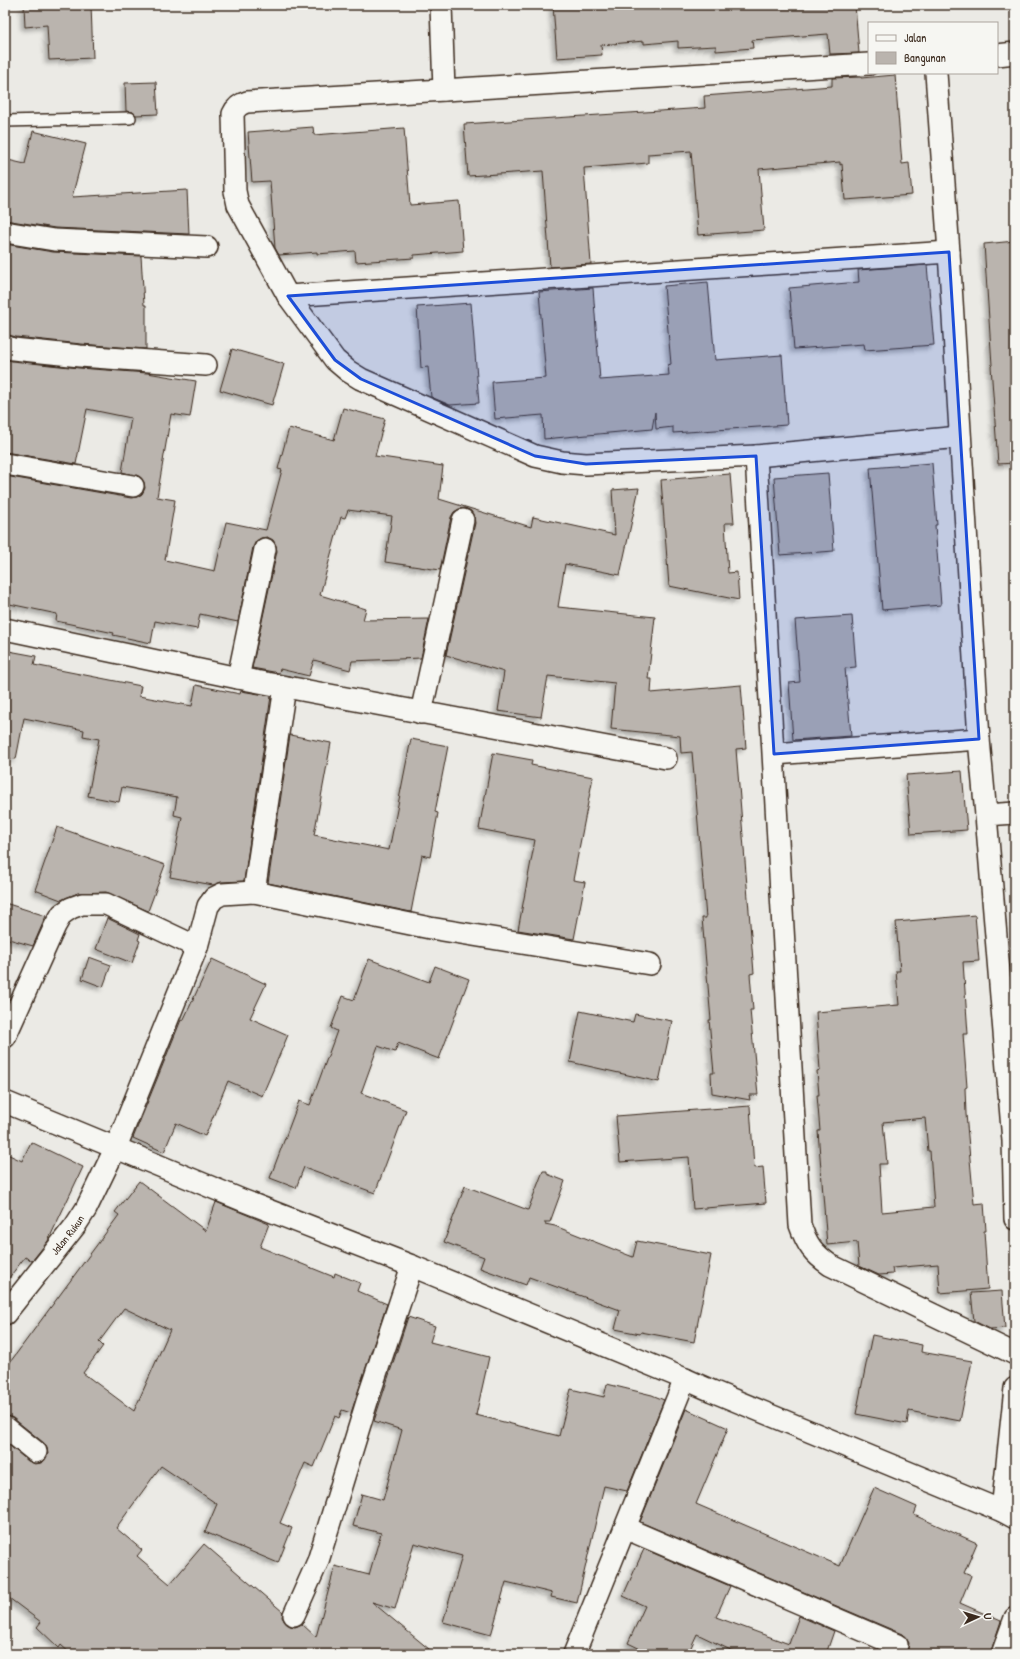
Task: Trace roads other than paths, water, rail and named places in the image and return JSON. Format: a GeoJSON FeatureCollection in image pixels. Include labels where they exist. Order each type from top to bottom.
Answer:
{"type":"FeatureCollection","features":[{"type":"Feature","properties":{"kind":"street"},"geometry":{"type":"LineString","coordinates":[[441,5],[444,90]]}},
{"type":"Feature","properties":{"kind":"street"},"geometry":{"type":"LineString","coordinates":[[998,55],[1015,53]]}},
{"type":"Feature","properties":{"kind":"street"},"geometry":{"type":"LineString","coordinates":[[868,64],[247,102],[236,108],[233,114],[235,191],[238,205],[288,296],[335,360],[348,371],[361,379],[534,456],[562,462],[586,464],[756,456],[960,437]]}},
{"type":"Feature","properties":{"kind":"street"},"geometry":{"type":"LineString","coordinates":[[936,74],[949,252],[979,739],[1014,1141],[1015,1219]]}},
{"type":"Feature","properties":{"kind":"street"},"geometry":{"type":"LineString","coordinates":[[5,232],[54,240],[207,247]]}},
{"type":"Feature","properties":{"kind":"street"},"geometry":{"type":"LineString","coordinates":[[288,296],[949,252]]}},
{"type":"Feature","properties":{"kind":"street"},"geometry":{"type":"LineString","coordinates":[[5,346],[13,349],[80,356],[206,365]]}},
{"type":"Feature","properties":{"kind":"street"},"geometry":{"type":"LineString","coordinates":[[756,456],[800,1225],[804,1238],[810,1248],[817,1256],[830,1265],[1015,1354]]}},
{"type":"Feature","properties":{"kind":"street"},"geometry":{"type":"LineString","coordinates":[[5,464],[134,486]]}},
{"type":"Feature","properties":{"kind":"street"},"geometry":{"type":"LineString","coordinates":[[421,713],[463,520]]}},
{"type":"Feature","properties":{"kind":"street"},"geometry":{"type":"LineString","coordinates":[[238,678],[265,549]]}},
{"type":"Feature","properties":{"kind":"street"},"geometry":{"type":"LineString","coordinates":[[5,629],[238,678],[666,758]]}},
{"type":"Feature","properties":{"kind":"street"},"geometry":{"type":"LineString","coordinates":[[254,892],[285,687]]}},
{"type":"Feature","properties":{"kind":"street"},"geometry":{"type":"LineString","coordinates":[[774,754],[979,739]]}},
{"type":"Feature","properties":{"kind":"street"},"geometry":{"type":"LineString","coordinates":[[986,815],[1015,813]]}},
{"type":"Feature","properties":{"kind":"street","name":"Jalan Rukun"},"geometry":{"type":"LineString","coordinates":[[5,1314],[75,1226],[86,1209],[116,1147],[197,947],[208,906],[214,898],[222,894],[254,892],[430,928],[650,964]]}},
{"type":"Feature","properties":{"kind":"street"},"geometry":{"type":"LineString","coordinates":[[5,1037],[55,926],[62,914],[71,908],[82,904],[106,904],[197,947]]}},
{"type":"Feature","properties":{"kind":"street"},"geometry":{"type":"LineString","coordinates":[[5,1102],[242,1200],[412,1266],[1009,1515],[1015,1388]]}},
{"type":"Feature","properties":{"kind":"street"},"geometry":{"type":"LineString","coordinates":[[294,1615],[318,1561],[369,1395],[412,1266]]}},
{"type":"Feature","properties":{"kind":"street"},"geometry":{"type":"LineString","coordinates":[[574,1654],[685,1379]]}},
{"type":"Feature","properties":{"kind":"street"},"geometry":{"type":"LineString","coordinates":[[5,1427],[36,1452]]}},
{"type":"Feature","properties":{"kind":"street"},"geometry":{"type":"LineString","coordinates":[[625,1528],[897,1645]]}},
{"type":"Feature","properties":{"kind":"street"},"geometry":{"type":"LineString","coordinates":[[1002,1654],[1015,1618]]}},
{"type":"Feature","properties":{"kind":"lane"},"geometry":{"type":"LineString","coordinates":[[5,121],[130,118]]}}]}
